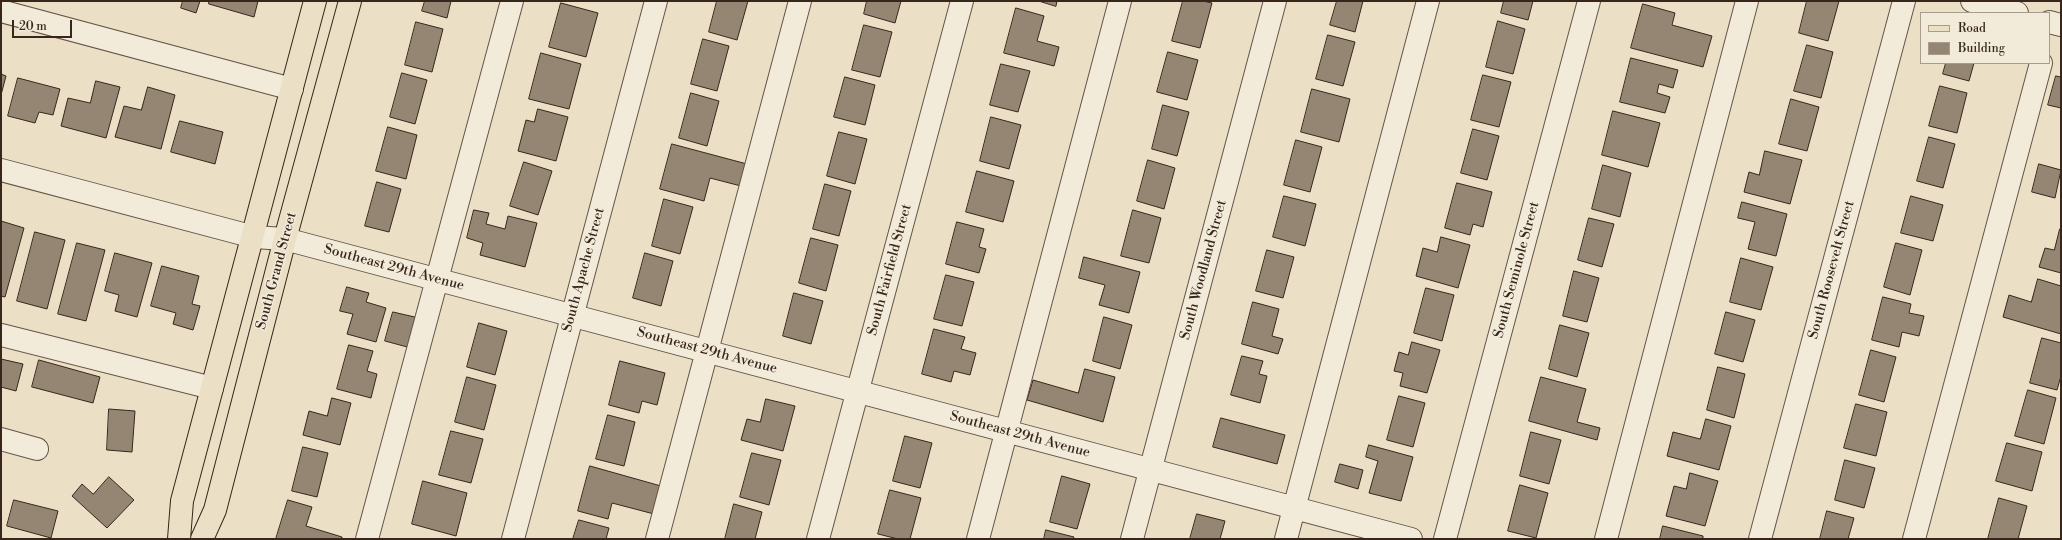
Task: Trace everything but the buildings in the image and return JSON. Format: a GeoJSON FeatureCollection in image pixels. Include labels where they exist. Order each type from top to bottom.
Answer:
{"type":"FeatureCollection","features":[{"type":"Feature","properties":{"kind":"main road"},"geometry":{"type":"LineString","coordinates":[[179,539],[182,501],[254,237],[315,1]]}},
{"type":"Feature","properties":{"kind":"main road","name":"South Grand Street"},"geometry":{"type":"LineString","coordinates":[[202,539],[215,510],[285,239],[350,1]]}},
{"type":"Feature","properties":{"kind":"street"},"geometry":{"type":"LineString","coordinates":[[368,539],[512,1]]}},
{"type":"Feature","properties":{"kind":"street","name":"South Apache Street"},"geometry":{"type":"LineString","coordinates":[[514,539],[656,1]]}},
{"type":"Feature","properties":{"kind":"street"},"geometry":{"type":"LineString","coordinates":[[657,539],[800,1]]}},
{"type":"Feature","properties":{"kind":"street","name":"South Fairfield Street"},"geometry":{"type":"LineString","coordinates":[[818,539],[962,1]]}},
{"type":"Feature","properties":{"kind":"street"},"geometry":{"type":"LineString","coordinates":[[978,539],[1120,1]]}},
{"type":"Feature","properties":{"kind":"street","name":"South Woodland Street"},"geometry":{"type":"LineString","coordinates":[[1132,539],[1275,1]]}},
{"type":"Feature","properties":{"kind":"street"},"geometry":{"type":"LineString","coordinates":[[1286,539],[1428,1]]}},
{"type":"Feature","properties":{"kind":"street","name":"South Seminole Street"},"geometry":{"type":"LineString","coordinates":[[1445,539],[1589,1]]}},
{"type":"Feature","properties":{"kind":"street"},"geometry":{"type":"LineString","coordinates":[[1606,539],[1747,1]]}},
{"type":"Feature","properties":{"kind":"street","name":"South Roosevelt Street"},"geometry":{"type":"LineString","coordinates":[[1760,539],[1904,1]]}},
{"type":"Feature","properties":{"kind":"street"},"geometry":{"type":"LineString","coordinates":[[1972,1],[2013,12]]}},
{"type":"Feature","properties":{"kind":"street"},"geometry":{"type":"LineString","coordinates":[[1,11],[292,89]]}},
{"type":"Feature","properties":{"kind":"street"},"geometry":{"type":"LineString","coordinates":[[1914,539],[2041,64]]}},
{"type":"Feature","properties":{"kind":"street","name":"Southeast 29th Avenue"},"geometry":{"type":"LineString","coordinates":[[1,170],[254,237],[285,239],[1411,539]]}},
{"type":"Feature","properties":{"kind":"street"},"geometry":{"type":"LineString","coordinates":[[1,335],[212,388]]}},
{"type":"Feature","properties":{"kind":"street"},"geometry":{"type":"LineString","coordinates":[[1,438],[37,449]]}}]}
